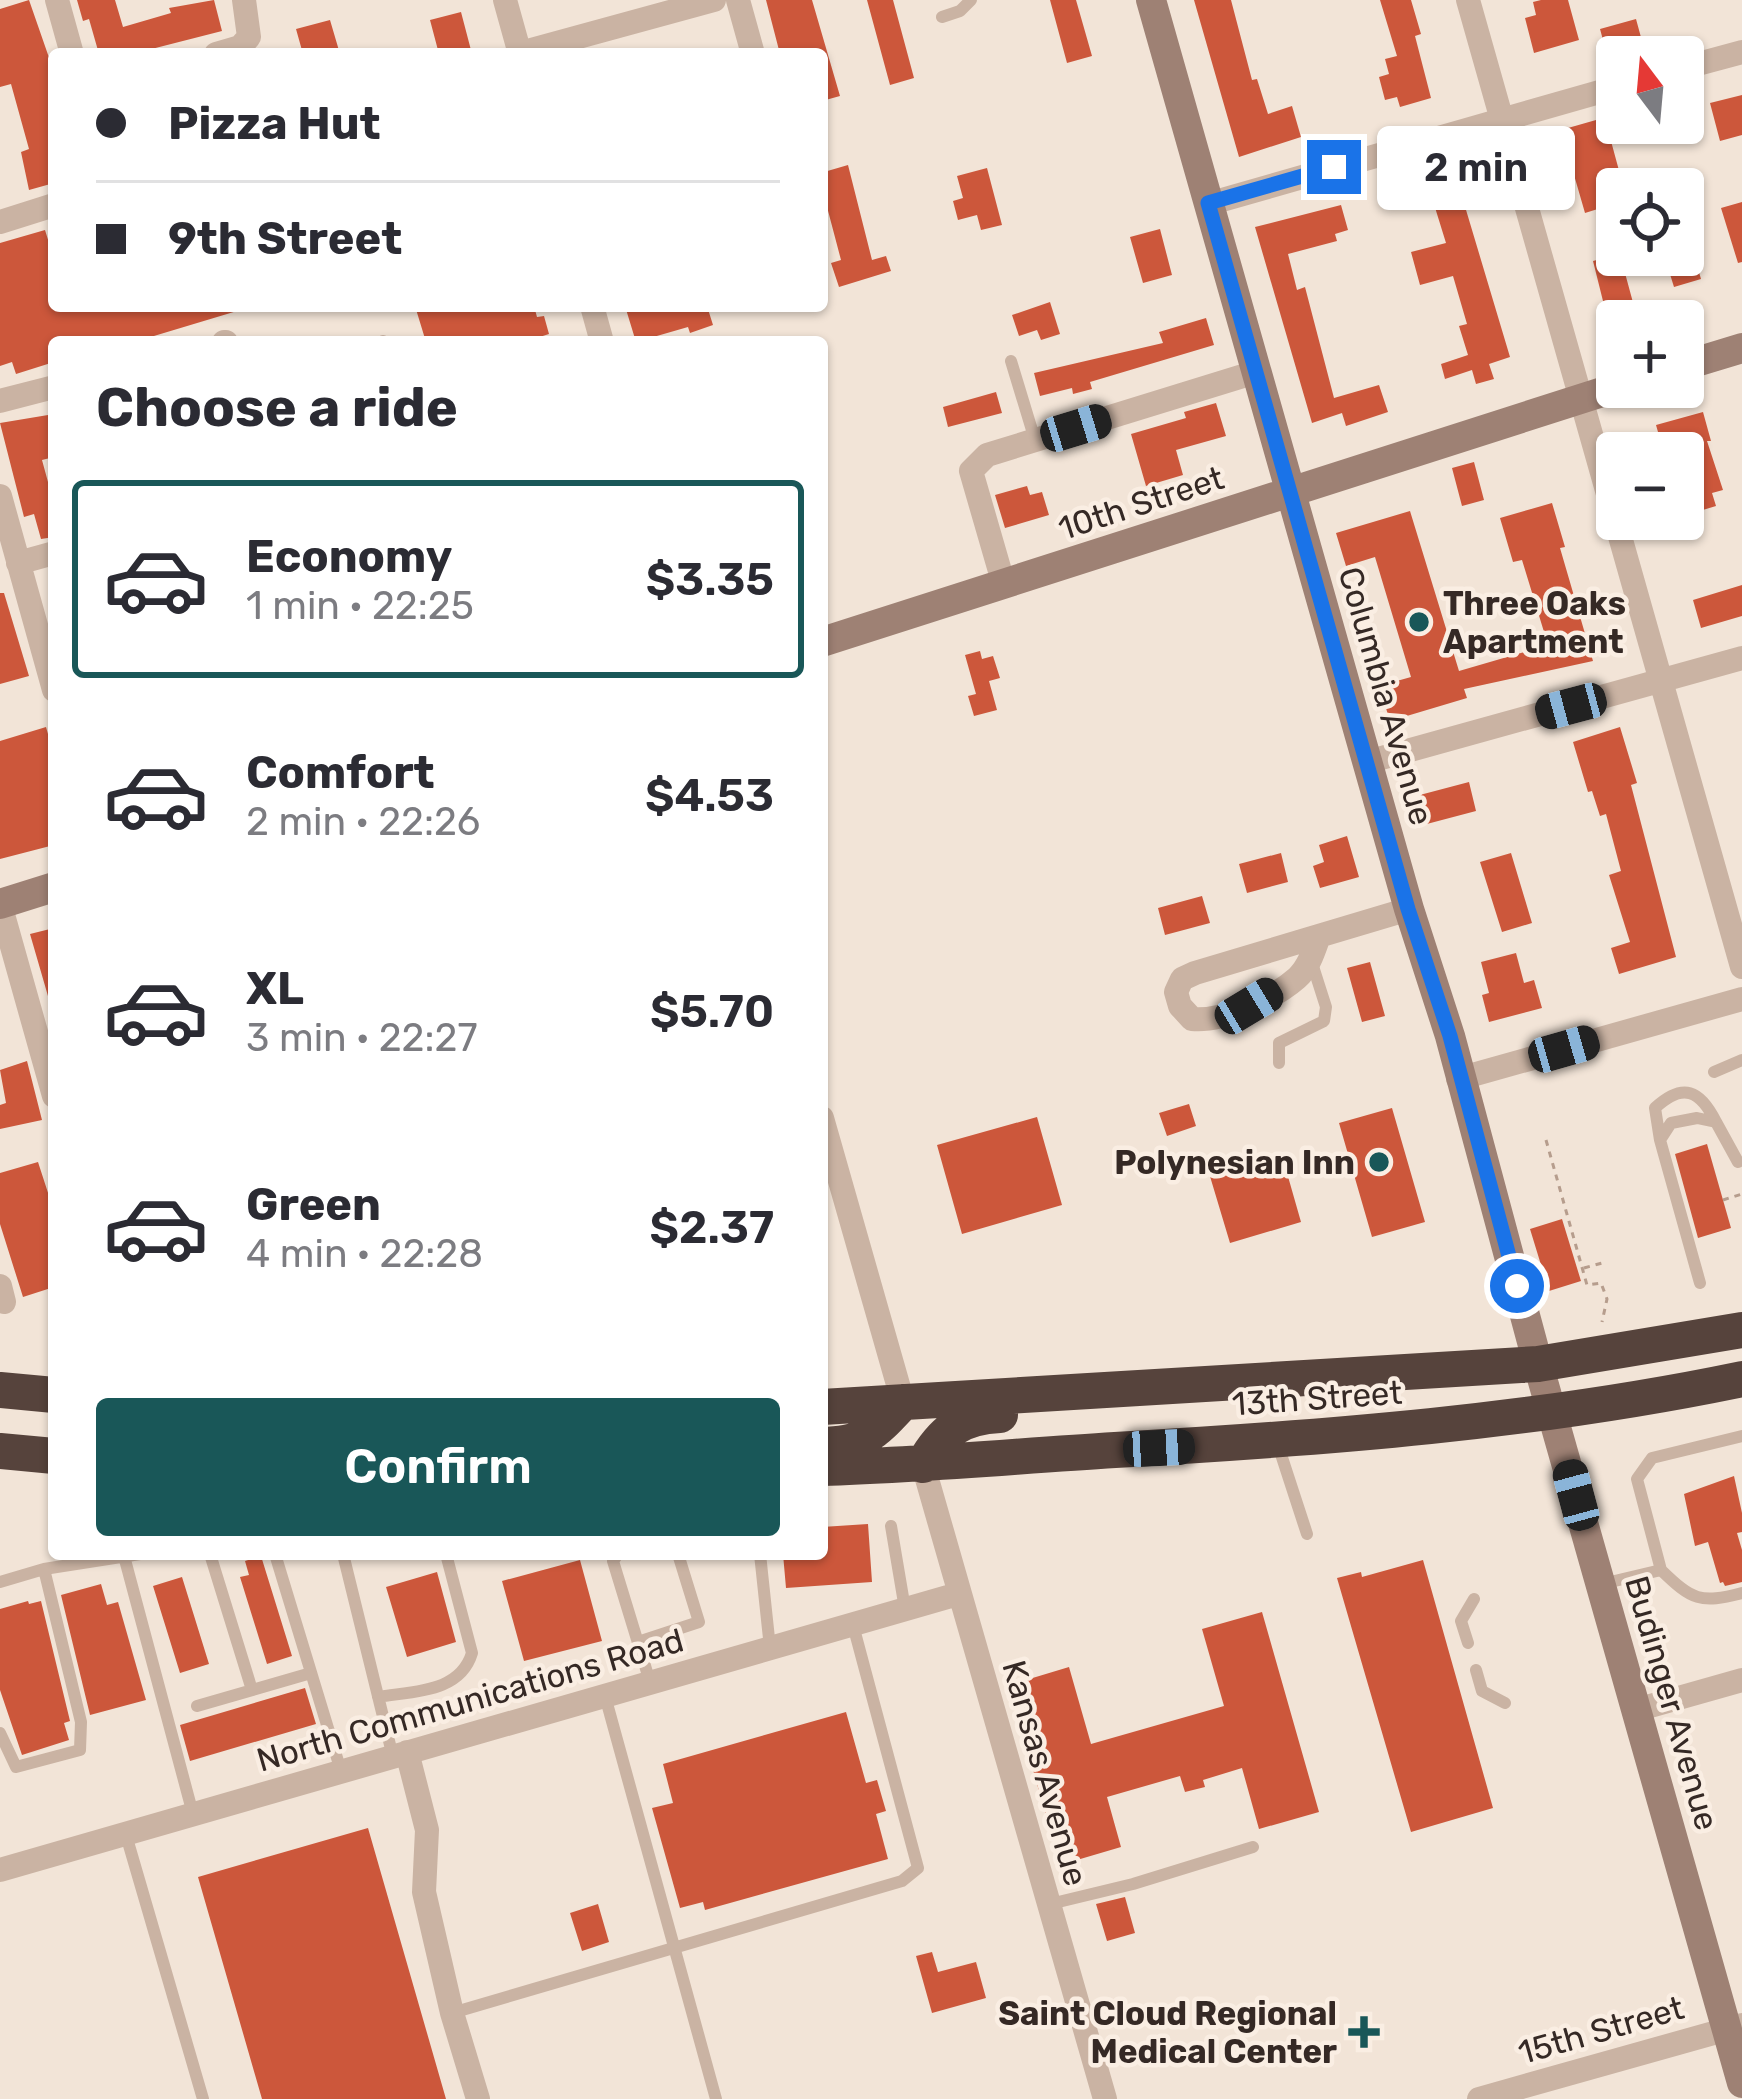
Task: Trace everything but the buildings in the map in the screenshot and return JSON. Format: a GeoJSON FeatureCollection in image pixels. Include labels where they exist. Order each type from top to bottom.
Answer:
{"type":"FeatureCollection","features":[{"type":"Feature","properties":{"kind":"highway","name":"13th Street"},"geometry":{"type":"LineString","coordinates":[[828,1407],[1538,1364],[1742,1330]]}},
{"type":"Feature","properties":{"kind":"highway","name":"13th Street"},"geometry":{"type":"LineString","coordinates":[[828,1468],[1407,1431],[1552,1412],[1742,1378]]}},
{"type":"Feature","properties":{"kind":"highway"},"geometry":{"type":"LineString","coordinates":[[923,1465],[938,1438],[970,1418],[1120,1410],[1128,1389]]}},
{"type":"Feature","properties":{"kind":"highway"},"geometry":{"type":"LineString","coordinates":[[0,1390],[48,1394]]}},
{"type":"Feature","properties":{"kind":"highway"},"geometry":{"type":"LineString","coordinates":[[828,1445],[860,1442],[903,1402]]}},
{"type":"Feature","properties":{"kind":"highway"},"geometry":{"type":"LineString","coordinates":[[0,1451],[48,1455]]}},
{"type":"Feature","properties":{"kind":"street"},"geometry":{"type":"LineString","coordinates":[[57,0],[70,48]]}},
{"type":"Feature","properties":{"kind":"street"},"geometry":{"type":"LineString","coordinates":[[237,48],[249,37],[244,0]]}},
{"type":"Feature","properties":{"kind":"street"},"geometry":{"type":"LineString","coordinates":[[505,0],[518,48]]}},
{"type":"Feature","properties":{"kind":"street"},"geometry":{"type":"LineString","coordinates":[[542,48],[714,0]]}},
{"type":"Feature","properties":{"kind":"street"},"geometry":{"type":"LineString","coordinates":[[738,0],[751,48]]}},
{"type":"Feature","properties":{"kind":"street","name":"Columbia Avenue"},"geometry":{"type":"LineString","coordinates":[[1151,0],[1408,909],[1450,1036],[1552,1412]]}},
{"type":"Feature","properties":{"kind":"street"},"geometry":{"type":"LineString","coordinates":[[1468,0],[1742,968]]}},
{"type":"Feature","properties":{"kind":"street"},"geometry":{"type":"LineString","coordinates":[[1704,62],[1742,52]]}},
{"type":"Feature","properties":{"kind":"street"},"geometry":{"type":"LineString","coordinates":[[1208,203],[1596,93]]}},
{"type":"Feature","properties":{"kind":"street"},"geometry":{"type":"LineString","coordinates":[[0,222],[48,207]]}},
{"type":"Feature","properties":{"kind":"street"},"geometry":{"type":"LineString","coordinates":[[1704,360],[1742,348]]}},
{"type":"Feature","properties":{"kind":"street"},"geometry":{"type":"LineString","coordinates":[[1004,585],[970,471],[987,454],[1256,372]]}},
{"type":"Feature","properties":{"kind":"street"},"geometry":{"type":"LineString","coordinates":[[0,401],[48,389]]}},
{"type":"Feature","properties":{"kind":"street","name":"10th Street"},"geometry":{"type":"LineString","coordinates":[[828,640],[1596,394]]}},
{"type":"Feature","properties":{"kind":"street"},"geometry":{"type":"LineString","coordinates":[[0,496],[48,669]]}},
{"type":"Feature","properties":{"kind":"street"},"geometry":{"type":"LineString","coordinates":[[18,563],[48,555]]}},
{"type":"Feature","properties":{"kind":"street"},"geometry":{"type":"LineString","coordinates":[[1367,762],[1742,658]]}},
{"type":"Feature","properties":{"kind":"street"},"geometry":{"type":"LineString","coordinates":[[48,888],[0,904],[48,1075]]}},
{"type":"Feature","properties":{"kind":"street"},"geometry":{"type":"LineString","coordinates":[[1315,947],[1297,979],[1249,1006],[1213,1021],[1192,1019],[1180,1006],[1176,992],[1182,980],[1196,973],[1315,947],[1408,909]]}},
{"type":"Feature","properties":{"kind":"street"},"geometry":{"type":"LineString","coordinates":[[1458,1078],[1742,999]]}},
{"type":"Feature","properties":{"kind":"street"},"geometry":{"type":"LineString","coordinates":[[828,1139],[903,1402]]}},
{"type":"Feature","properties":{"kind":"street","name":"Budinger Avenue"},"geometry":{"type":"LineString","coordinates":[[1552,1412],[1636,1710],[1734,2027],[1742,2083]]}},
{"type":"Feature","properties":{"kind":"street","name":"Kansas Avenue"},"geometry":{"type":"LineString","coordinates":[[923,1465],[1105,2099]]}},
{"type":"Feature","properties":{"kind":"street","name":"North Communications Road"},"geometry":{"type":"LineString","coordinates":[[0,1870],[958,1594]]}},
{"type":"Feature","properties":{"kind":"street"},"geometry":{"type":"LineString","coordinates":[[1636,1710],[1742,1680]]}},
{"type":"Feature","properties":{"kind":"street"},"geometry":{"type":"LineString","coordinates":[[400,1755],[427,1830],[424,1892],[478,2099]]}},
{"type":"Feature","properties":{"kind":"street","name":"15th Street"},"geometry":{"type":"LineString","coordinates":[[1479,2099],[1734,2027]]}},
{"type":"Feature","properties":{"kind":"lane"},"geometry":{"type":"LineString","coordinates":[[942,17],[960,11],[971,0]]}},
{"type":"Feature","properties":{"kind":"lane"},"geometry":{"type":"LineString","coordinates":[[1011,361],[1035,440]]}},
{"type":"Feature","properties":{"kind":"lane"},"geometry":{"type":"LineString","coordinates":[[1279,1063],[1279,1043],[1324,1021],[1326,1007],[1315,947]]}},
{"type":"Feature","properties":{"kind":"lane"},"geometry":{"type":"LineString","coordinates":[[1714,1072],[1742,1060]]}},
{"type":"Feature","properties":{"kind":"lane"},"geometry":{"type":"LineString","coordinates":[[1700,1283],[1654,1108],[1668,1095],[1684,1091],[1698,1096],[1738,1162]]}},
{"type":"Feature","properties":{"kind":"lane"},"geometry":{"type":"LineString","coordinates":[[1660,1140],[1671,1123],[1697,1118],[1716,1122]]}},
{"type":"Feature","properties":{"kind":"lane"},"geometry":{"type":"LineString","coordinates":[[1742,1436],[1652,1458],[1637,1479],[1661,1570],[1686,1594],[1698,1598],[1710,1601],[1742,1593]]}},
{"type":"Feature","properties":{"kind":"lane"},"geometry":{"type":"LineString","coordinates":[[1277,1441],[1307,1534]]}},
{"type":"Feature","properties":{"kind":"lane"},"geometry":{"type":"LineString","coordinates":[[891,1526],[905,1609]]}},
{"type":"Feature","properties":{"kind":"lane"},"geometry":{"type":"LineString","coordinates":[[0,1582],[99,1560]]}},
{"type":"Feature","properties":{"kind":"lane"},"geometry":{"type":"LineString","coordinates":[[125,1560],[193,1814]]}},
{"type":"Feature","properties":{"kind":"lane"},"geometry":{"type":"LineString","coordinates":[[212,1560],[253,1690]]}},
{"type":"Feature","properties":{"kind":"lane"},"geometry":{"type":"LineString","coordinates":[[277,1560],[341,1771]]}},
{"type":"Feature","properties":{"kind":"lane"},"geometry":{"type":"LineString","coordinates":[[344,1560],[378,1697],[400,1755]]}},
{"type":"Feature","properties":{"kind":"lane"},"geometry":{"type":"LineString","coordinates":[[378,1697],[439,1686],[455,1680],[468,1666],[472,1653],[448,1560]]}},
{"type":"Feature","properties":{"kind":"lane"},"geometry":{"type":"LineString","coordinates":[[614,1560],[650,1682]]}},
{"type":"Feature","properties":{"kind":"lane"},"geometry":{"type":"LineString","coordinates":[[638,1642],[699,1622],[680,1560]]}},
{"type":"Feature","properties":{"kind":"lane"},"geometry":{"type":"LineString","coordinates":[[761,1560],[770,1648]]}},
{"type":"Feature","properties":{"kind":"lane"},"geometry":{"type":"LineString","coordinates":[[0,1732],[16,1767],[80,1750],[81,1722],[44,1569]]}},
{"type":"Feature","properties":{"kind":"lane"},"geometry":{"type":"LineString","coordinates":[[1600,1584],[1661,1570]]}},
{"type":"Feature","properties":{"kind":"lane"},"geometry":{"type":"LineString","coordinates":[[1468,1643],[1461,1621],[1474,1598]]}},
{"type":"Feature","properties":{"kind":"lane"},"geometry":{"type":"LineString","coordinates":[[452,2013],[902,1881],[918,1868],[853,1624]]}},
{"type":"Feature","properties":{"kind":"lane"},"geometry":{"type":"LineString","coordinates":[[1476,1670],[1482,1690],[1505,1703]]}},
{"type":"Feature","properties":{"kind":"lane"},"geometry":{"type":"LineString","coordinates":[[197,1706],[311,1673]]}},
{"type":"Feature","properties":{"kind":"lane"},"geometry":{"type":"LineString","coordinates":[[604,1695],[716,2099]]}},
{"type":"Feature","properties":{"kind":"lane"},"geometry":{"type":"LineString","coordinates":[[126,1833],[202,2099]]}},
{"type":"Feature","properties":{"kind":"lane"},"geometry":{"type":"LineString","coordinates":[[1048,1904],[1253,1847]]}},
{"type":"Feature","properties":{"kind":"path"},"geometry":{"type":"LineString","coordinates":[[1546,1140],[1587,1285],[1601,1283],[1607,1299],[1598,1329]]}},
{"type":"Feature","properties":{"kind":"path"},"geometry":{"type":"LineString","coordinates":[[1724,1200],[1742,1194]]}},
{"type":"Feature","properties":{"kind":"path"},"geometry":{"type":"LineString","coordinates":[[1582,1269],[1602,1263]]}},
{"type":"Feature","properties":{"kind":"place","name":"Three Oaks Apartment"},"geometry":{"type":"Point","coordinates":[1419,622]}},
{"type":"Feature","properties":{"kind":"place","name":"Polynesian Inn"},"geometry":{"type":"Point","coordinates":[1379,1162]}},
{"type":"Feature","properties":{"kind":"place","name":"Saint Cloud Regional Medical Center"},"geometry":{"type":"Point","coordinates":[1364,2032]}},
{"type":"Feature","properties":{"kind":"route"},"geometry":{"type":"LineString","coordinates":[[1334,167],[1208,203],[1408,909],[1450,1036],[1517,1286]]}}]}
